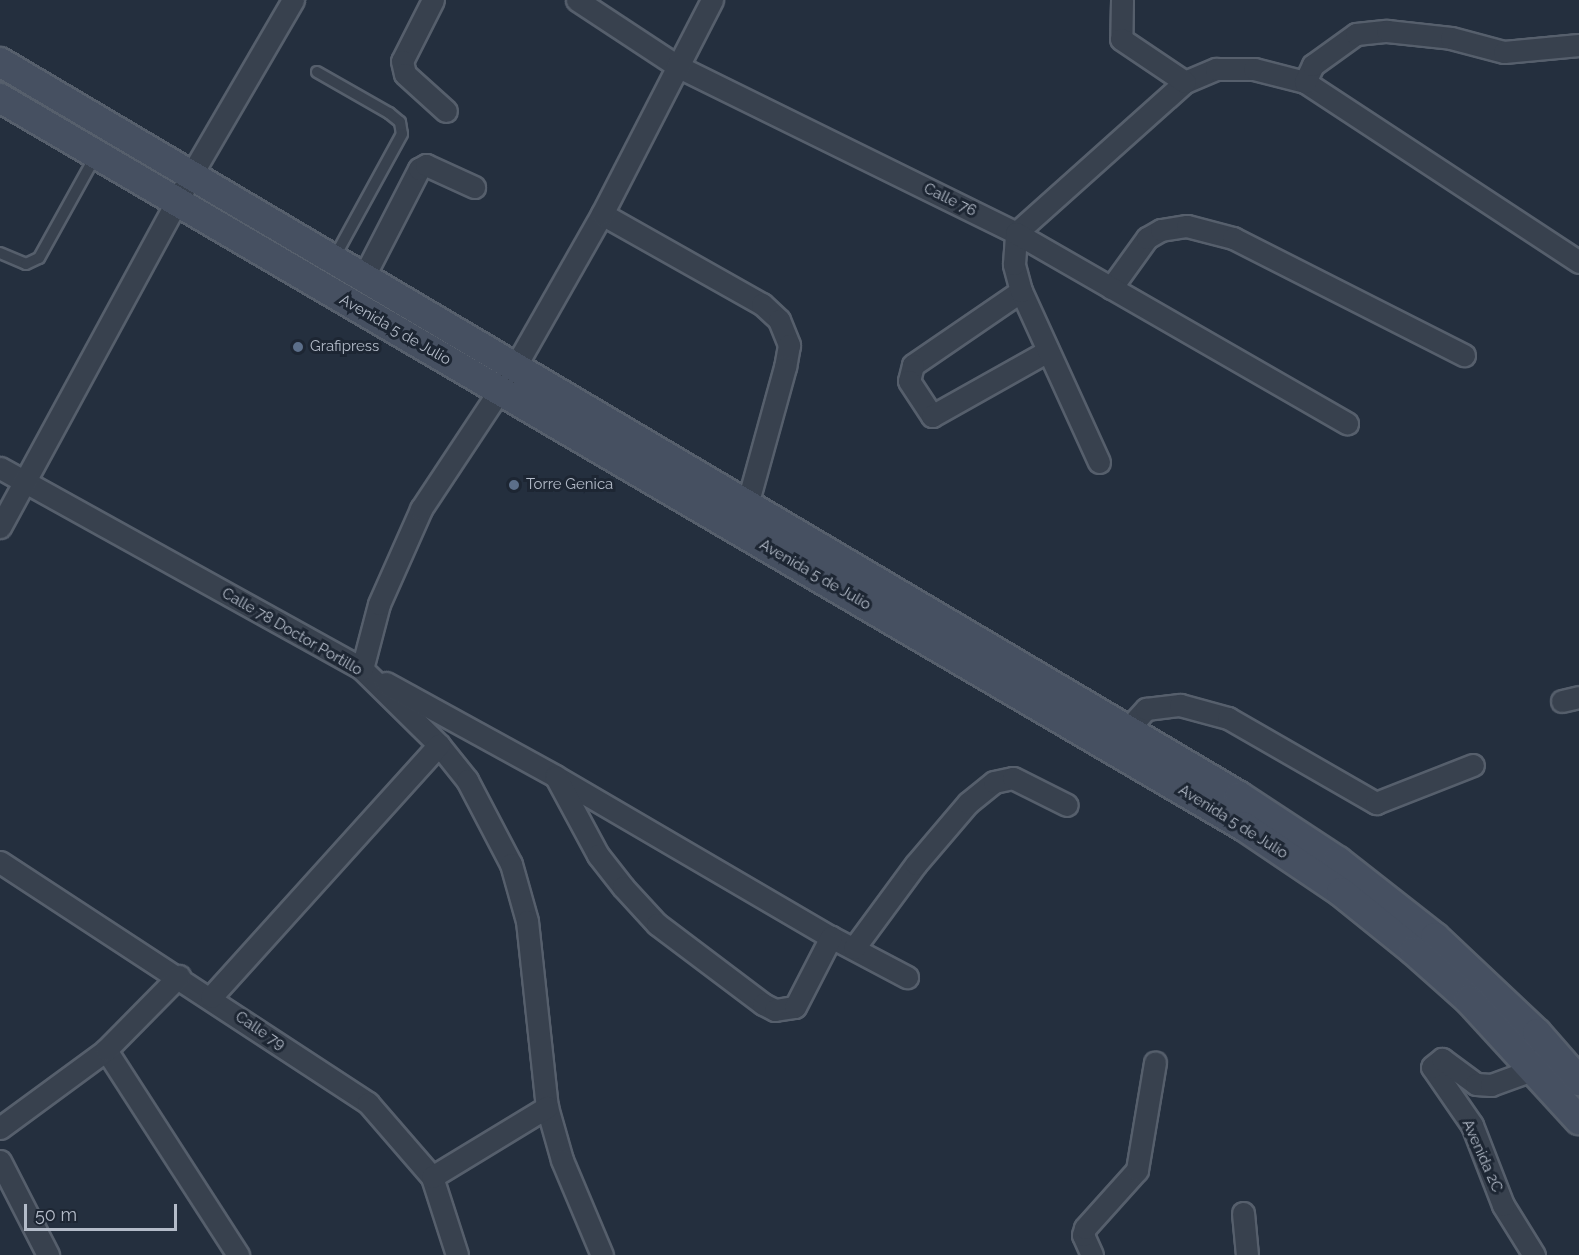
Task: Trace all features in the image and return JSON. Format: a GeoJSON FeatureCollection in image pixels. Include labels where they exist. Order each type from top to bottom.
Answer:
{"type":"FeatureCollection","features":[{"type":"Feature","properties":{"kind":"main road","name":"Avenida 5 de Julio"},"geometry":{"type":"LineString","coordinates":[[0,62],[190,177],[334,258],[363,278],[1239,796],[1338,861],[1435,937],[1537,1033],[1579,1081]]}},
{"type":"Feature","properties":{"kind":"main road","name":"Avenida 5 de Julio"},"geometry":{"type":"LineString","coordinates":[[0,98],[177,204],[1243,826],[1341,892],[1414,951],[1469,1000],[1535,1069],[1579,1120]]}},
{"type":"Feature","properties":{"kind":"street"},"geometry":{"type":"LineString","coordinates":[[0,527],[190,177],[293,0]]}},
{"type":"Feature","properties":{"kind":"street"},"geometry":{"type":"LineString","coordinates":[[434,0],[402,61],[405,74],[446,111]]}},
{"type":"Feature","properties":{"kind":"street","name":"Calle 76"},"geometry":{"type":"LineString","coordinates":[[578,0],[677,66],[1016,233],[1347,423]]}},
{"type":"Feature","properties":{"kind":"street"},"geometry":{"type":"LineString","coordinates":[[712,0],[602,214],[515,367],[421,509],[379,604],[362,669],[555,776],[831,937],[907,977]]}},
{"type":"Feature","properties":{"kind":"street"},"geometry":{"type":"LineString","coordinates":[[1117,2],[1121,39],[1185,82]]}},
{"type":"Feature","properties":{"kind":"street"},"geometry":{"type":"LineString","coordinates":[[1305,82],[1313,65],[1356,34],[1388,31],[1451,38],[1504,52],[1579,45]]}},
{"type":"Feature","properties":{"kind":"street"},"geometry":{"type":"LineString","coordinates":[[1099,462],[1021,291],[1014,264],[1016,233],[1185,82],[1216,69],[1254,69],[1305,82],[1579,262]]}},
{"type":"Feature","properties":{"kind":"street"},"geometry":{"type":"LineString","coordinates":[[363,278],[419,169],[426,165],[474,187]]}},
{"type":"Feature","properties":{"kind":"street"},"geometry":{"type":"LineString","coordinates":[[602,214],[762,304],[779,320],[789,345],[747,504]]}},
{"type":"Feature","properties":{"kind":"street"},"geometry":{"type":"LineString","coordinates":[[1112,288],[1147,238],[1161,230],[1187,226],[1233,238],[1464,355]]}},
{"type":"Feature","properties":{"kind":"street"},"geometry":{"type":"LineString","coordinates":[[1021,291],[913,365],[909,381],[932,416],[1047,351]]}},
{"type":"Feature","properties":{"kind":"street","name":"Calle 78 Doctor Portillo"},"geometry":{"type":"LineString","coordinates":[[0,468],[362,669],[440,745],[490,818],[510,864],[527,921],[547,1107],[562,1160],[602,1255]]}},
{"type":"Feature","properties":{"kind":"street"},"geometry":{"type":"LineString","coordinates":[[1126,731],[1146,709],[1169,706],[1180,705],[1228,718],[1376,803],[1473,765]]}},
{"type":"Feature","properties":{"kind":"street"},"geometry":{"type":"LineString","coordinates":[[211,997],[440,745]]}},
{"type":"Feature","properties":{"kind":"street"},"geometry":{"type":"LineString","coordinates":[[555,776],[598,855],[622,887],[657,924],[763,1004],[775,1010],[795,1007],[831,937]]}},
{"type":"Feature","properties":{"kind":"street"},"geometry":{"type":"LineString","coordinates":[[854,948],[916,864],[968,803],[994,782],[1013,778],[1067,805]]}},
{"type":"Feature","properties":{"kind":"street","name":"Calle 79"},"geometry":{"type":"LineString","coordinates":[[0,862],[179,976],[368,1103],[432,1177],[457,1255]]}},
{"type":"Feature","properties":{"kind":"street"},"geometry":{"type":"LineString","coordinates":[[0,1128],[106,1050],[179,976]]}},
{"type":"Feature","properties":{"kind":"street"},"geometry":{"type":"LineString","coordinates":[[106,1050],[238,1255]]}},
{"type":"Feature","properties":{"kind":"street","name":"Avenida 2C"},"geometry":{"type":"LineString","coordinates":[[1534,1255],[1503,1205],[1472,1125],[1432,1067],[1442,1059],[1476,1084],[1491,1085],[1535,1069]]}},
{"type":"Feature","properties":{"kind":"street"},"geometry":{"type":"LineString","coordinates":[[1092,1255],[1085,1228],[1137,1170],[1155,1063]]}},
{"type":"Feature","properties":{"kind":"street"},"geometry":{"type":"LineString","coordinates":[[432,1177],[547,1107]]}},
{"type":"Feature","properties":{"kind":"street"},"geometry":{"type":"LineString","coordinates":[[0,1161],[48,1255]]}},
{"type":"Feature","properties":{"kind":"street"},"geometry":{"type":"LineString","coordinates":[[1243,1213],[1247,1255]]}},
{"type":"Feature","properties":{"kind":"lane"},"geometry":{"type":"LineString","coordinates":[[317,72],[389,113],[400,122],[402,134],[334,258]]}},
{"type":"Feature","properties":{"kind":"lane"},"geometry":{"type":"LineString","coordinates":[[0,253],[26,264],[39,258],[96,155]]}},
{"type":"Feature","properties":{"kind":"place","name":"Grafipress"},"geometry":{"type":"Point","coordinates":[298,347]}},
{"type":"Feature","properties":{"kind":"place","name":"Torre Genica"},"geometry":{"type":"Point","coordinates":[514,485]}}]}
